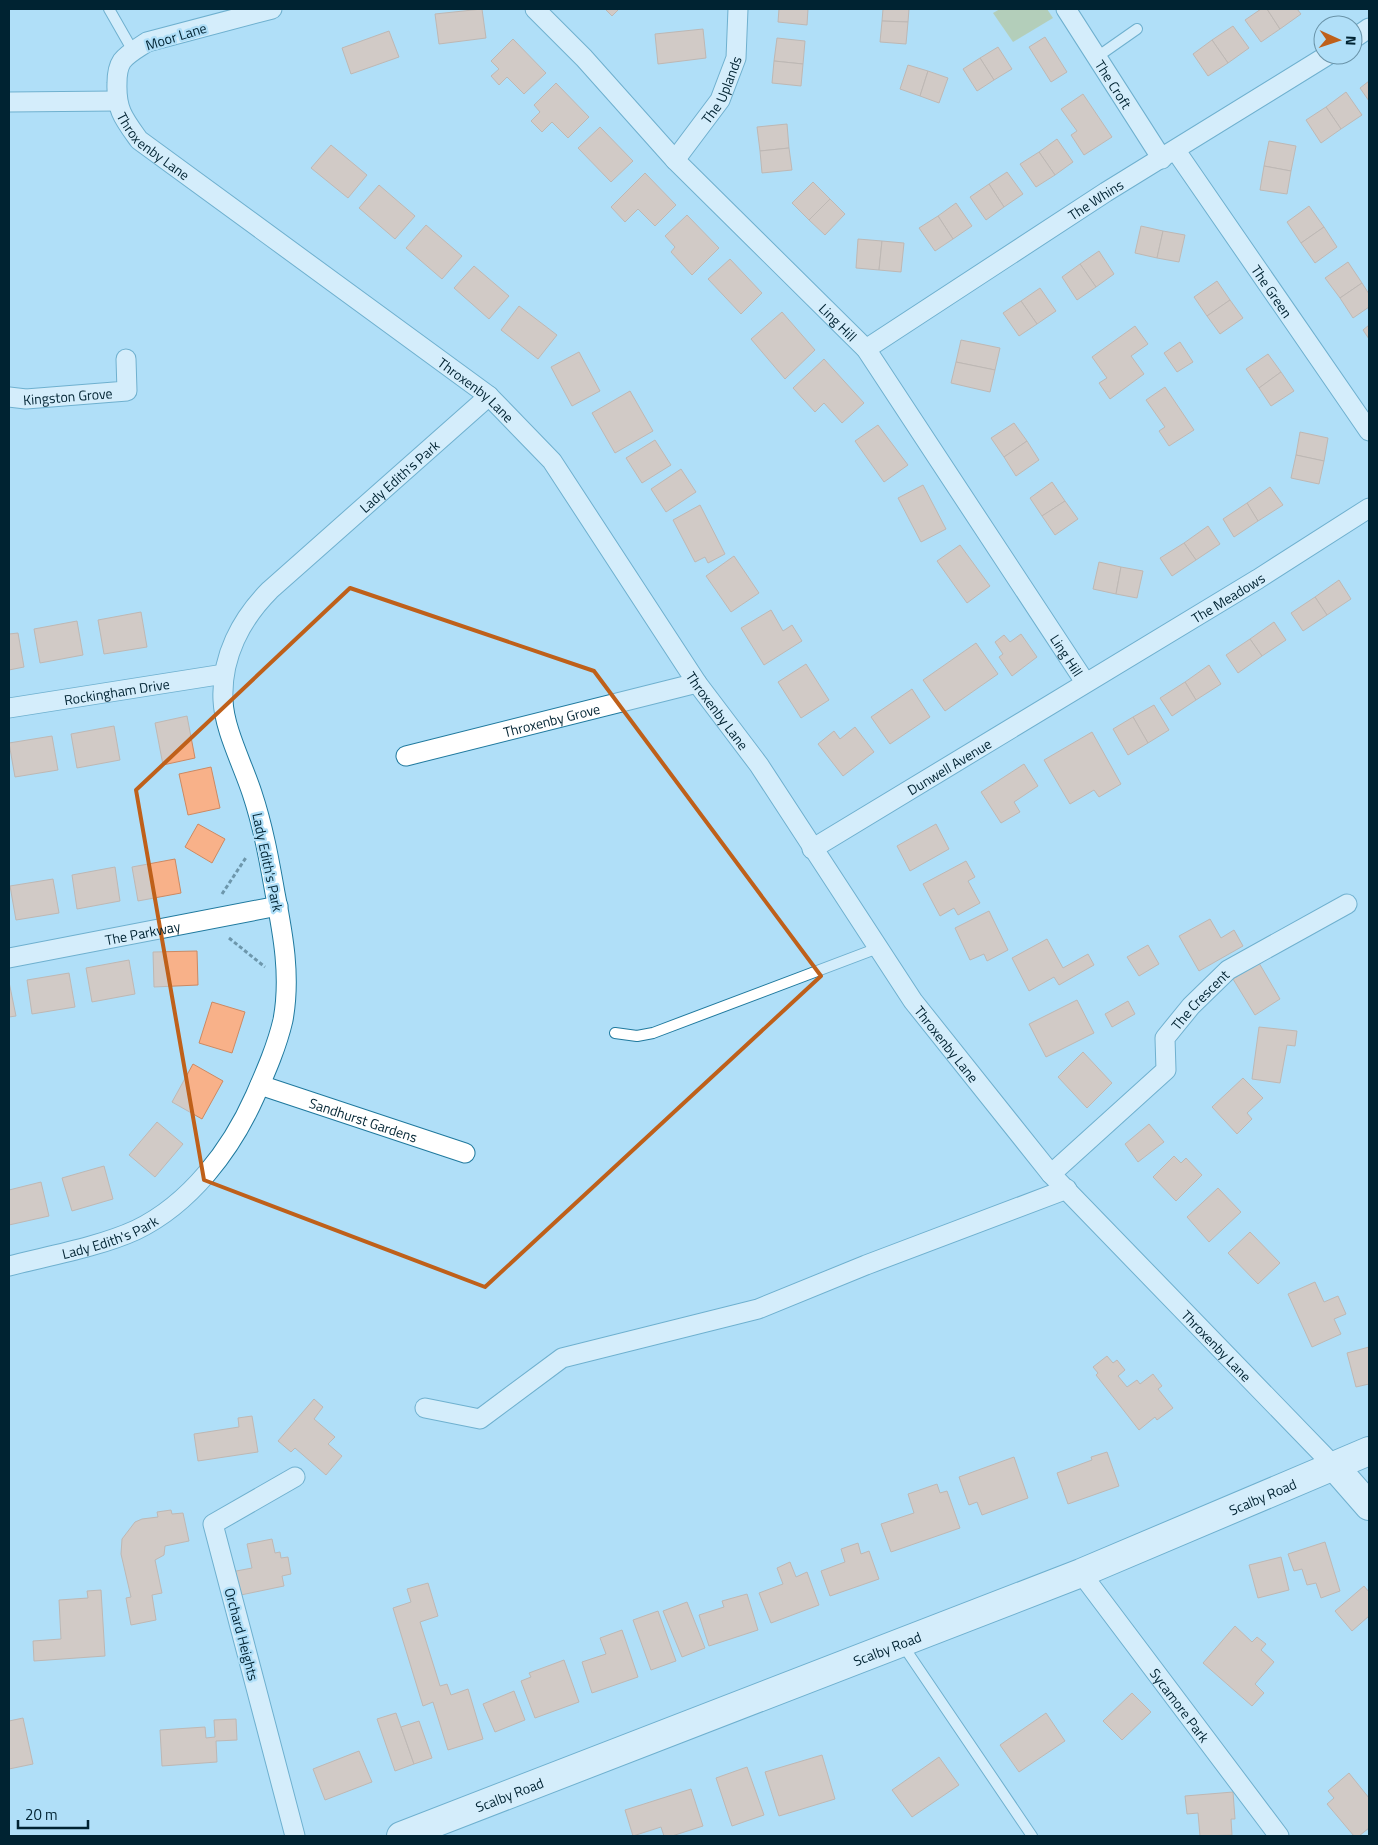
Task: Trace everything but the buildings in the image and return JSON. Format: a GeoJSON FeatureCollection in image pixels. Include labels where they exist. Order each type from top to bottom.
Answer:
{"type":"FeatureCollection","features":[{"type":"Feature","properties":{"kind":"main road","name":"Scalby Road"},"geometry":{"type":"LineString","coordinates":[[401,1836],[1081,1573],[1369,1451]]}},
{"type":"Feature","properties":{"kind":"main road"},"geometry":{"type":"LineString","coordinates":[[1334,1466],[1369,1506]]}},
{"type":"Feature","properties":{"kind":"street","name":"Moor Lane"},"geometry":{"type":"LineString","coordinates":[[116,101],[117,76],[122,61],[147,42],[272,9]]}},
{"type":"Feature","properties":{"kind":"street","name":"Ling Hill"},"geometry":{"type":"LineString","coordinates":[[535,9],[584,58],[675,160],[866,349],[1085,682]]}},
{"type":"Feature","properties":{"kind":"street","name":"The Uplands"},"geometry":{"type":"LineString","coordinates":[[675,160],[720,100],[736,58],[738,9]]}},
{"type":"Feature","properties":{"kind":"street","name":"The Croft"},"geometry":{"type":"LineString","coordinates":[[1066,9],[1097,56],[1169,155]]}},
{"type":"Feature","properties":{"kind":"street","name":"The Whins"},"geometry":{"type":"LineString","coordinates":[[866,349],[1106,192],[1169,155],[1313,64]]}},
{"type":"Feature","properties":{"kind":"street","name":"Throxenby Lane"},"geometry":{"type":"LineString","coordinates":[[9,102],[116,101],[123,118],[139,140],[489,396],[552,461],[697,683],[758,765],[913,1001],[1051,1174],[1334,1466]]}},
{"type":"Feature","properties":{"kind":"street","name":"The Green"},"geometry":{"type":"LineString","coordinates":[[1169,155],[1369,431]]}},
{"type":"Feature","properties":{"kind":"street","name":"Kingston Grove"},"geometry":{"type":"LineString","coordinates":[[9,397],[36,398],[127,391],[126,359]]}},
{"type":"Feature","properties":{"kind":"street","name":"Lady Edith's Park"},"geometry":{"type":"LineString","coordinates":[[9,1266],[133,1231],[178,1203],[229,1145],[244,1121],[274,1050],[283,1018],[286,983],[285,943],[264,830],[228,723],[223,701],[226,663],[242,624],[252,607],[489,396]]}},
{"type":"Feature","properties":{"kind":"street","name":"The Meadows"},"geometry":{"type":"LineString","coordinates":[[1085,682],[1258,579],[1369,508]]}},
{"type":"Feature","properties":{"kind":"street","name":"Rockingham Drive"},"geometry":{"type":"LineString","coordinates":[[9,708],[224,674]]}},
{"type":"Feature","properties":{"kind":"street","name":"Dunwell Avenue"},"geometry":{"type":"LineString","coordinates":[[812,848],[1085,682]]}},
{"type":"Feature","properties":{"kind":"street","name":"Throxenby Grove"},"geometry":{"type":"LineString","coordinates":[[406,756],[697,683]]}},
{"type":"Feature","properties":{"kind":"street","name":"The Crescent"},"geometry":{"type":"LineString","coordinates":[[1051,1174],[1166,1070],[1166,1038],[1191,1006],[1228,970],[1346,904]]}},
{"type":"Feature","properties":{"kind":"street","name":"The Parkway"},"geometry":{"type":"LineString","coordinates":[[9,958],[278,906]]}},
{"type":"Feature","properties":{"kind":"street","name":"Sandhurst Gardens"},"geometry":{"type":"LineString","coordinates":[[260,1085],[465,1153]]}},
{"type":"Feature","properties":{"kind":"street"},"geometry":{"type":"LineString","coordinates":[[425,1408],[480,1419],[562,1358],[758,1309],[866,1265],[1067,1189]]}},
{"type":"Feature","properties":{"kind":"street","name":"Orchard Heights"},"geometry":{"type":"LineString","coordinates":[[295,1477],[213,1524],[295,1836]]}},
{"type":"Feature","properties":{"kind":"street","name":"Sycamore Park"},"geometry":{"type":"LineString","coordinates":[[1081,1573],[1279,1836]]}},
{"type":"Feature","properties":{"kind":"lane"},"geometry":{"type":"LineString","coordinates":[[109,9],[133,51]]}},
{"type":"Feature","properties":{"kind":"lane"},"geometry":{"type":"LineString","coordinates":[[1097,56],[1137,29]]}},
{"type":"Feature","properties":{"kind":"lane"},"geometry":{"type":"LineString","coordinates":[[615,1033],[637,1036],[653,1033],[878,948]]}},
{"type":"Feature","properties":{"kind":"lane"},"geometry":{"type":"LineString","coordinates":[[902,1643],[1032,1836]]}},
{"type":"Feature","properties":{"kind":"path"},"geometry":{"type":"LineString","coordinates":[[264,830],[206,919],[286,983]]}},
{"type":"Feature","properties":{"kind":"highlighted area"},"geometry":{"type":"Polygon","coordinates":[[[350,588],[594,671],[821,976],[485,1287],[204,1180],[136,790],[350,588]]]}},
{"type":"Feature","properties":{"kind":"green space"},"geometry":{"type":"Polygon","coordinates":[[[1000,9],[1047,9],[1053,18],[1013,42],[993,13],[1000,9]]]}}]}
